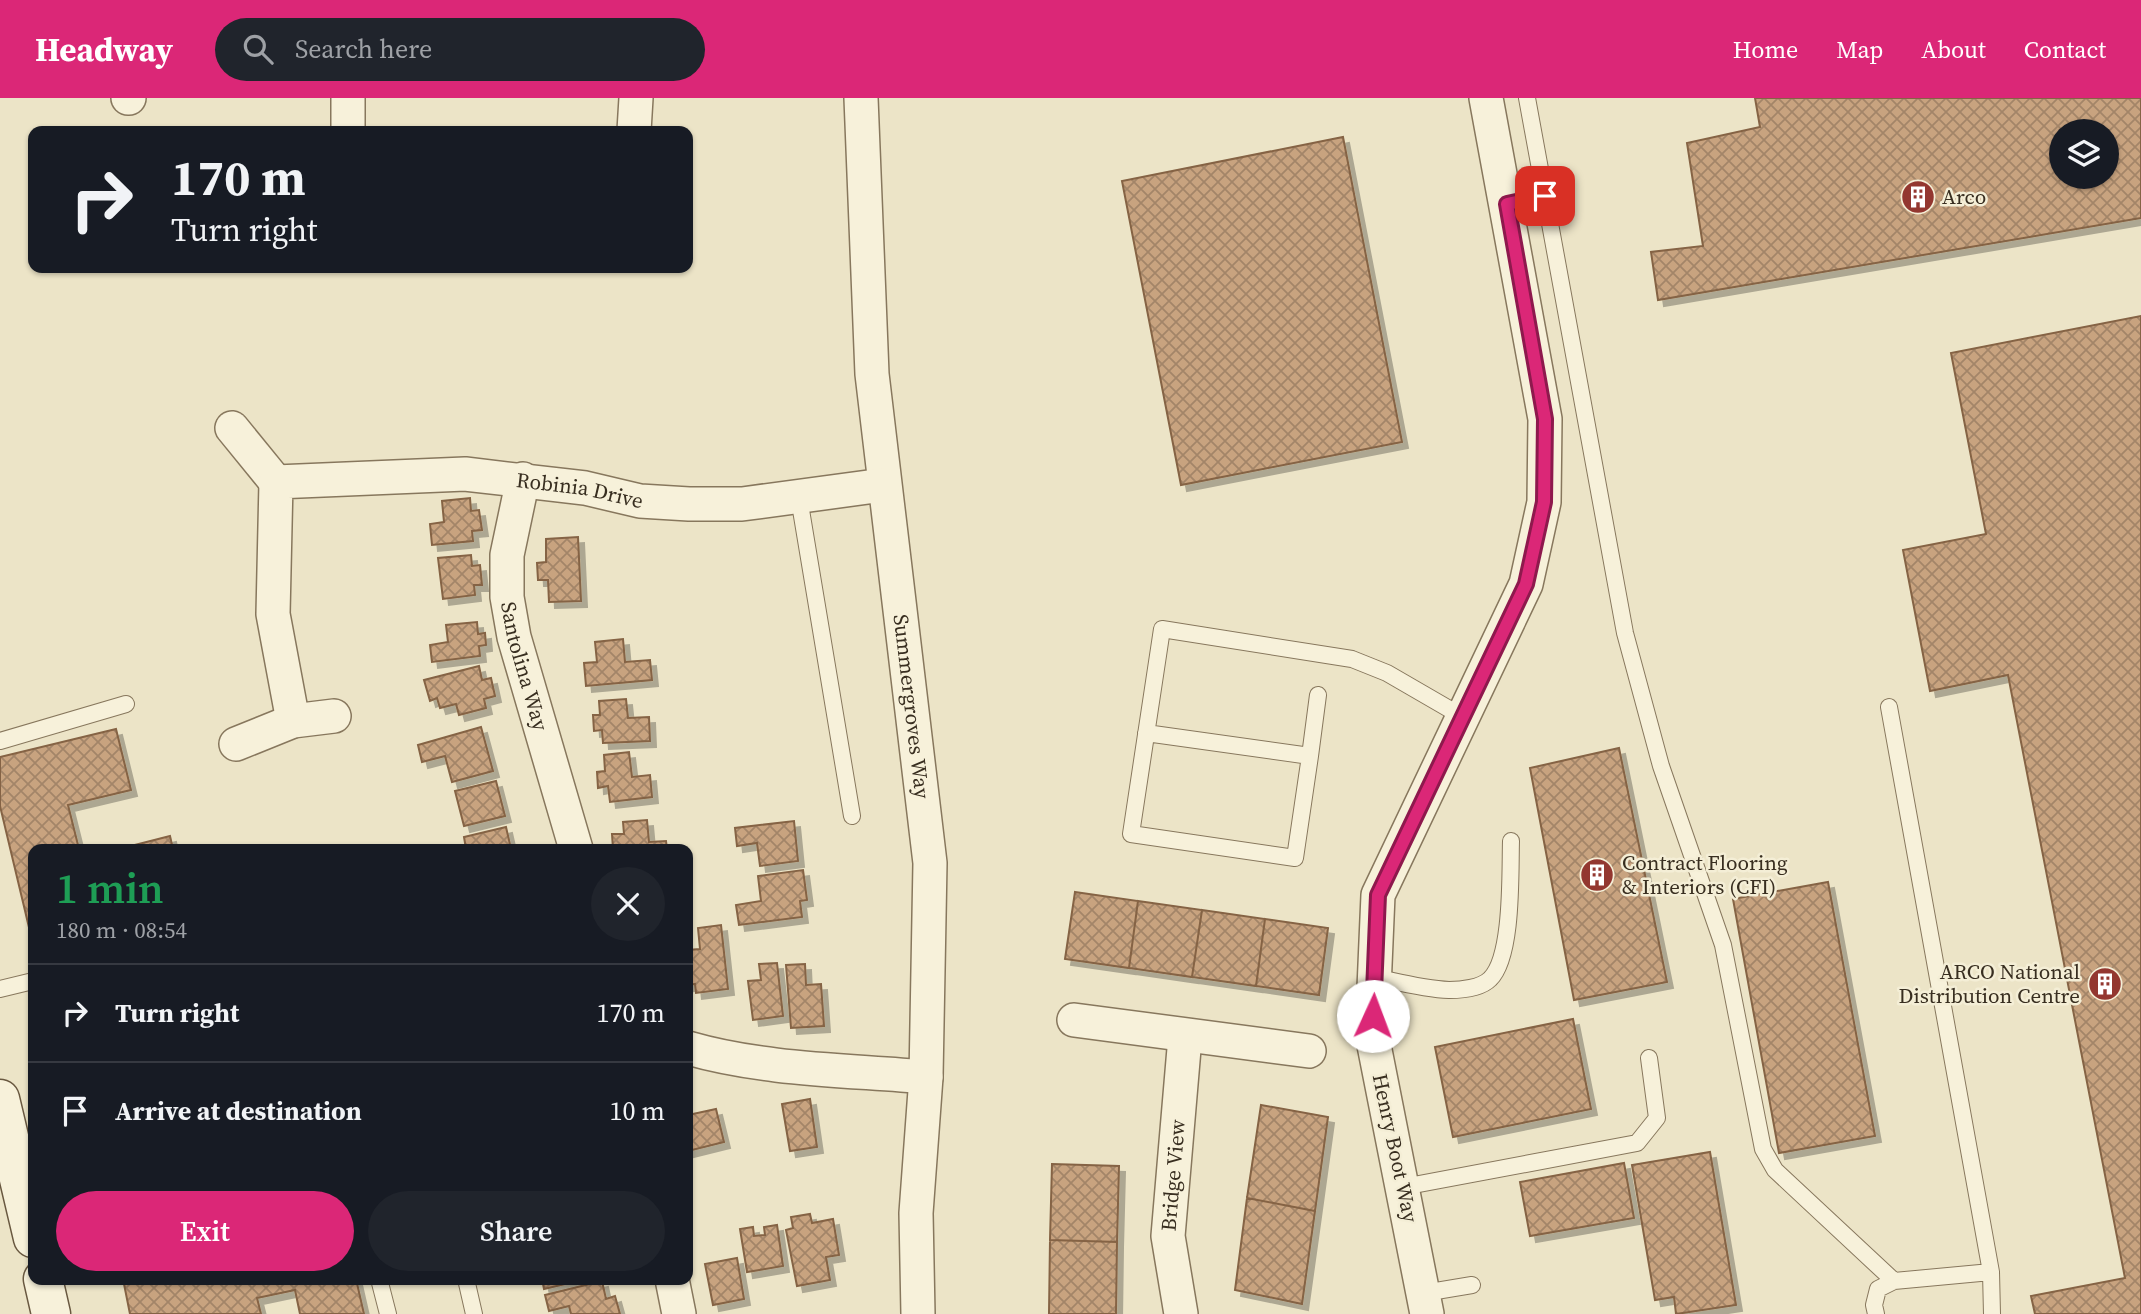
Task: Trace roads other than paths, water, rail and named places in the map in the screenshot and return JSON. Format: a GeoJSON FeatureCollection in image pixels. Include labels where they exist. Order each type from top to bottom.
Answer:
{"type":"FeatureCollection","features":[{"type":"Feature","properties":{"kind":"street"},"geometry":{"type":"LineString","coordinates":[[348,98],[348,126]]}},
{"type":"Feature","properties":{"kind":"street"},"geometry":{"type":"LineString","coordinates":[[634,126],[636,98]]}},
{"type":"Feature","properties":{"kind":"street","name":"Summergroves Way"},"geometry":{"type":"LineString","coordinates":[[860,98],[872,374],[883,485],[910,674],[930,863],[926,1077],[916,1213],[918,1314]]}},
{"type":"Feature","properties":{"kind":"street","name":"Henry Boot Way"},"geometry":{"type":"LineString","coordinates":[[1426,1304],[1372,1035],[1378,895],[1526,584],[1544,502],[1545,419],[1486,98]]}},
{"type":"Feature","properties":{"kind":"street"},"geometry":{"type":"LineString","coordinates":[[232,428],[276,482],[273,614],[293,721]]}},
{"type":"Feature","properties":{"kind":"street","name":"Robinia Drive"},"geometry":{"type":"LineString","coordinates":[[276,482],[465,474],[585,488],[640,501],[742,504],[883,485]]}},
{"type":"Feature","properties":{"kind":"street","name":"Santolina Way"},"geometry":{"type":"LineString","coordinates":[[523,479],[507,555],[508,597],[514,637],[575,844]]}},
{"type":"Feature","properties":{"kind":"street"},"geometry":{"type":"LineString","coordinates":[[236,744],[293,721],[334,716]]}},
{"type":"Feature","properties":{"kind":"street"},"geometry":{"type":"LineString","coordinates":[[1074,1020],[1185,1037],[1309,1051]]}},
{"type":"Feature","properties":{"kind":"street","name":"Bridge View"},"geometry":{"type":"LineString","coordinates":[[1181,1314],[1168,1236],[1185,1037]]}},
{"type":"Feature","properties":{"kind":"street"},"geometry":{"type":"LineString","coordinates":[[693,1050],[710,1055],[840,1071],[926,1077]]}},
{"type":"Feature","properties":{"kind":"street"},"geometry":{"type":"LineString","coordinates":[[0,1099],[28,1217]]}},
{"type":"Feature","properties":{"kind":"street"},"geometry":{"type":"LineString","coordinates":[[44,1285],[51,1314]]}},
{"type":"Feature","properties":{"kind":"street"},"geometry":{"type":"LineString","coordinates":[[673,1285],[678,1314]]}},
{"type":"Feature","properties":{"kind":"lane"},"geometry":{"type":"LineString","coordinates":[[1527,98],[1625,633],[1661,766],[1723,945],[1763,1149],[1775,1170],[1894,1281]]}},
{"type":"Feature","properties":{"kind":"lane"},"geometry":{"type":"LineString","coordinates":[[1507,204],[1545,196]]}},
{"type":"Feature","properties":{"kind":"lane"},"geometry":{"type":"LineString","coordinates":[[799,498],[852,816]]}},
{"type":"Feature","properties":{"kind":"lane"},"geometry":{"type":"LineString","coordinates":[[1318,695],[1295,858],[1131,834],[1162,629],[1352,659],[1387,673],[1463,717]]}},
{"type":"Feature","properties":{"kind":"lane"},"geometry":{"type":"LineString","coordinates":[[0,741],[126,704]]}},
{"type":"Feature","properties":{"kind":"lane"},"geometry":{"type":"LineString","coordinates":[[1889,707],[1991,1272],[1992,1314]]}},
{"type":"Feature","properties":{"kind":"lane"},"geometry":{"type":"LineString","coordinates":[[1146,733],[1310,756]]}},
{"type":"Feature","properties":{"kind":"lane"},"geometry":{"type":"LineString","coordinates":[[1374,977],[1449,990],[1473,988],[1490,980],[1500,962],[1504,936],[1511,841]]}},
{"type":"Feature","properties":{"kind":"lane"},"geometry":{"type":"LineString","coordinates":[[0,989],[28,982]]}},
{"type":"Feature","properties":{"kind":"lane"},"geometry":{"type":"LineString","coordinates":[[1403,1187],[1637,1143],[1657,1118],[1649,1058]]}},
{"type":"Feature","properties":{"kind":"lane"},"geometry":{"type":"LineString","coordinates":[[1875,1314],[1878,1289],[1894,1281],[1991,1272]]}},
{"type":"Feature","properties":{"kind":"lane"},"geometry":{"type":"LineString","coordinates":[[381,1285],[388,1314]]}},
{"type":"Feature","properties":{"kind":"lane"},"geometry":{"type":"LineString","coordinates":[[467,1285],[474,1314]]}},
{"type":"Feature","properties":{"kind":"lane"},"geometry":{"type":"LineString","coordinates":[[1426,1304],[1472,1285]]}},
{"type":"Feature","properties":{"kind":"place","name":"Arco"},"geometry":{"type":"Point","coordinates":[1918,197]}},
{"type":"Feature","properties":{"kind":"place","name":"Contract Flooring & Interiors (CFI)"},"geometry":{"type":"Point","coordinates":[1597,875]}},
{"type":"Feature","properties":{"kind":"place","name":"ARCO National Distribution Centre"},"geometry":{"type":"Point","coordinates":[2105,984]}}]}
